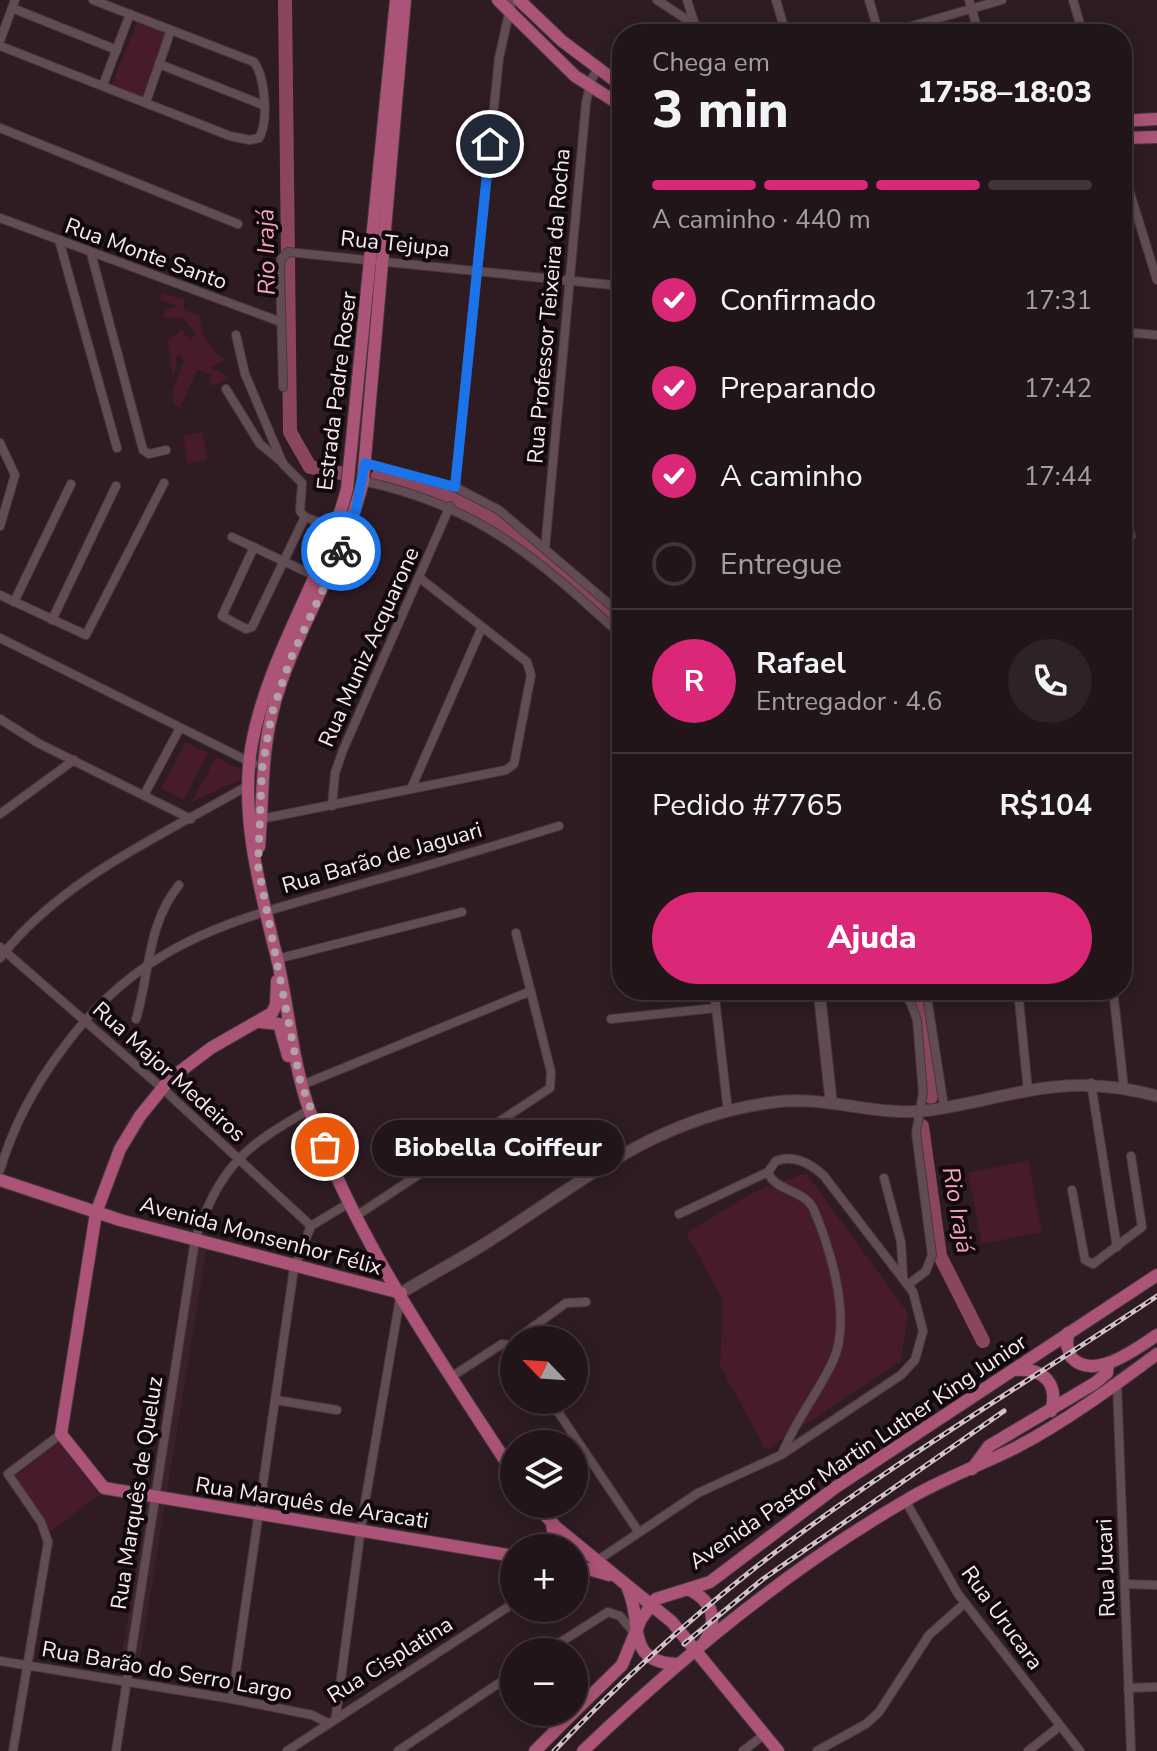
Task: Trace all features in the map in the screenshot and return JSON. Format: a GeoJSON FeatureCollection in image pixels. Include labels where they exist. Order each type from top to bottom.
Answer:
{"type":"FeatureCollection","features":[{"type":"Feature","properties":{"kind":"main road","name":"Estrada Padre Roser"},"geometry":{"type":"LineString","coordinates":[[258,866],[262,769],[274,705],[290,660],[347,536],[363,481],[396,0]]}},
{"type":"Feature","properties":{"kind":"main road","name":"Estrada Padre Roser"},"geometry":{"type":"LineString","coordinates":[[401,1293],[349,1203],[309,1110],[301,1083],[265,910],[249,785],[249,762],[266,691],[335,528],[351,466],[378,261],[405,0]]}},
{"type":"Feature","properties":{"kind":"main road"},"geometry":{"type":"LineString","coordinates":[[498,0],[510,6],[589,86],[612,100]]}},
{"type":"Feature","properties":{"kind":"main road"},"geometry":{"type":"LineString","coordinates":[[519,0],[612,79]]}},
{"type":"Feature","properties":{"kind":"main road"},"geometry":{"type":"LineString","coordinates":[[1132,120],[1157,119]]}},
{"type":"Feature","properties":{"kind":"main road"},"geometry":{"type":"LineString","coordinates":[[1132,138],[1157,137]]}},
{"type":"Feature","properties":{"kind":"main road"},"geometry":{"type":"LineString","coordinates":[[61,1434],[96,1213],[120,1149],[162,1088],[211,1048],[269,1016],[276,1005],[277,961]]}},
{"type":"Feature","properties":{"kind":"main road"},"geometry":{"type":"LineString","coordinates":[[257,1023],[279,1024],[301,1083]]}},
{"type":"Feature","properties":{"kind":"main road","name":"Avenida Monsenhor Félix"},"geometry":{"type":"LineString","coordinates":[[0,1180],[96,1213],[294,1268],[401,1293],[500,1452]]}},
{"type":"Feature","properties":{"kind":"main road"},"geometry":{"type":"LineString","coordinates":[[75,1206],[94,1215],[92,1239]]}},
{"type":"Feature","properties":{"kind":"main road"},"geometry":{"type":"LineString","coordinates":[[92,1239],[118,1219]]}},
{"type":"Feature","properties":{"kind":"main road","name":"Avenida Pastor Martin Luther King Junior"},"geometry":{"type":"LineString","coordinates":[[651,1603],[714,1579],[804,1509],[1157,1275]]}},
{"type":"Feature","properties":{"kind":"main road"},"geometry":{"type":"LineString","coordinates":[[1068,1333],[1067,1345],[1075,1362],[1087,1366],[1108,1363],[1157,1335]]}},
{"type":"Feature","properties":{"kind":"main road"},"geometry":{"type":"LineString","coordinates":[[583,1751],[679,1664],[844,1539],[905,1500],[972,1469],[1070,1416],[1155,1358]]}},
{"type":"Feature","properties":{"kind":"main road"},"geometry":{"type":"LineString","coordinates":[[972,1469],[989,1446],[1095,1383],[1107,1373],[1108,1363]]}},
{"type":"Feature","properties":{"kind":"main road"},"geometry":{"type":"LineString","coordinates":[[1014,1371],[1038,1371],[1050,1381],[1054,1395],[1051,1411]]}},
{"type":"Feature","properties":{"kind":"main road","name":"Rua Marquês de Aracati"},"geometry":{"type":"LineString","coordinates":[[61,1434],[104,1488],[500,1554]]}},
{"type":"Feature","properties":{"kind":"main road"},"geometry":{"type":"LineString","coordinates":[[548,1518],[651,1603],[699,1648],[778,1751]]}},
{"type":"Feature","properties":{"kind":"main road"},"geometry":{"type":"LineString","coordinates":[[552,1523],[553,1534]]}},
{"type":"Feature","properties":{"kind":"main road"},"geometry":{"type":"LineString","coordinates":[[588,1559],[598,1560]]}},
{"type":"Feature","properties":{"kind":"main road"},"geometry":{"type":"LineString","coordinates":[[588,1570],[623,1582],[635,1606],[635,1634],[641,1647],[656,1661],[679,1664]]}},
{"type":"Feature","properties":{"kind":"main road"},"geometry":{"type":"LineString","coordinates":[[688,1589],[706,1600],[713,1615],[710,1633],[699,1648]]}},
{"type":"Feature","properties":{"kind":"main road"},"geometry":{"type":"LineString","coordinates":[[588,1698],[622,1665],[651,1603]]}},
{"type":"Feature","properties":{"kind":"main road"},"geometry":{"type":"LineString","coordinates":[[535,1751],[560,1726]]}},
{"type":"Feature","properties":{"kind":"street"},"geometry":{"type":"LineString","coordinates":[[93,0],[254,62],[259,70],[264,130],[259,138],[250,140],[0,43],[14,4],[117,50]]}},
{"type":"Feature","properties":{"kind":"street"},"geometry":{"type":"LineString","coordinates":[[657,0],[687,24]]}},
{"type":"Feature","properties":{"kind":"street"},"geometry":{"type":"LineString","coordinates":[[687,0],[692,24]]}},
{"type":"Feature","properties":{"kind":"street"},"geometry":{"type":"LineString","coordinates":[[776,0],[783,24]]}},
{"type":"Feature","properties":{"kind":"street"},"geometry":{"type":"LineString","coordinates":[[869,0],[878,24]]}},
{"type":"Feature","properties":{"kind":"street"},"geometry":{"type":"LineString","coordinates":[[911,24],[970,4],[1002,0]]}},
{"type":"Feature","properties":{"kind":"street"},"geometry":{"type":"LineString","coordinates":[[1073,0],[1080,24]]}},
{"type":"Feature","properties":{"kind":"street"},"geometry":{"type":"LineString","coordinates":[[970,4],[976,24]]}},
{"type":"Feature","properties":{"kind":"street"},"geometry":{"type":"LineString","coordinates":[[455,487],[499,58],[510,6]]}},
{"type":"Feature","properties":{"kind":"street"},"geometry":{"type":"LineString","coordinates":[[103,85],[130,14]]}},
{"type":"Feature","properties":{"kind":"street"},"geometry":{"type":"LineString","coordinates":[[146,102],[171,30]]}},
{"type":"Feature","properties":{"kind":"street"},"geometry":{"type":"LineString","coordinates":[[159,64],[263,105]]}},
{"type":"Feature","properties":{"kind":"street","name":"Rua Professor Teixeira da Rocha"},"geometry":{"type":"LineString","coordinates":[[545,549],[589,86],[598,69]]}},
{"type":"Feature","properties":{"kind":"street"},"geometry":{"type":"LineString","coordinates":[[0,128],[238,224]]}},
{"type":"Feature","properties":{"kind":"street"},"geometry":{"type":"LineString","coordinates":[[1132,199],[1157,280]]}},
{"type":"Feature","properties":{"kind":"street","name":"Rua Monte Santo"},"geometry":{"type":"LineString","coordinates":[[0,218],[281,322]]}},
{"type":"Feature","properties":{"kind":"street"},"geometry":{"type":"LineString","coordinates":[[59,240],[117,448]]}},
{"type":"Feature","properties":{"kind":"street","name":"Rua Tejupa"},"geometry":{"type":"LineString","coordinates":[[283,387],[281,259],[292,252],[612,285]]}},
{"type":"Feature","properties":{"kind":"street"},"geometry":{"type":"LineString","coordinates":[[91,253],[143,450],[149,454],[166,450]]}},
{"type":"Feature","properties":{"kind":"street"},"geometry":{"type":"LineString","coordinates":[[1132,333],[1157,335]]}},
{"type":"Feature","properties":{"kind":"street"},"geometry":{"type":"LineString","coordinates":[[236,335],[248,383],[283,464]]}},
{"type":"Feature","properties":{"kind":"street"},"geometry":{"type":"LineString","coordinates":[[226,389],[260,444],[302,483],[300,511],[305,517],[335,528]]}},
{"type":"Feature","properties":{"kind":"street"},"geometry":{"type":"LineString","coordinates":[[0,443],[15,475],[0,526]]}},
{"type":"Feature","properties":{"kind":"street"},"geometry":{"type":"LineString","coordinates":[[365,463],[455,487],[499,510],[612,607]]}},
{"type":"Feature","properties":{"kind":"street"},"geometry":{"type":"LineString","coordinates":[[363,481],[421,494],[450,506],[513,543],[612,627]]}},
{"type":"Feature","properties":{"kind":"street"},"geometry":{"type":"LineString","coordinates":[[0,595],[84,635],[93,627],[164,483]]}},
{"type":"Feature","properties":{"kind":"street"},"geometry":{"type":"LineString","coordinates":[[14,602],[71,484]]}},
{"type":"Feature","properties":{"kind":"street"},"geometry":{"type":"LineString","coordinates":[[52,620],[116,486]]}},
{"type":"Feature","properties":{"kind":"street","name":"Rua Muniz Acquarone"},"geometry":{"type":"LineString","coordinates":[[332,806],[335,773],[343,750],[421,579],[450,506]]}},
{"type":"Feature","properties":{"kind":"street"},"geometry":{"type":"LineString","coordinates":[[254,547],[222,612],[224,619],[246,629],[252,627],[305,517]]}},
{"type":"Feature","properties":{"kind":"street"},"geometry":{"type":"LineString","coordinates":[[232,537],[313,575]]}},
{"type":"Feature","properties":{"kind":"street"},"geometry":{"type":"LineString","coordinates":[[261,819],[506,770],[517,759],[530,668],[519,653],[421,579]]}},
{"type":"Feature","properties":{"kind":"street"},"geometry":{"type":"LineString","coordinates":[[411,789],[482,627]]}},
{"type":"Feature","properties":{"kind":"street"},"geometry":{"type":"LineString","coordinates":[[0,638],[262,769]]}},
{"type":"Feature","properties":{"kind":"street"},"geometry":{"type":"LineString","coordinates":[[0,719],[20,734],[191,819]]}},
{"type":"Feature","properties":{"kind":"street"},"geometry":{"type":"LineString","coordinates":[[144,795],[180,728]]}},
{"type":"Feature","properties":{"kind":"street"},"geometry":{"type":"LineString","coordinates":[[0,814],[74,760]]}},
{"type":"Feature","properties":{"kind":"street"},"geometry":{"type":"LineString","coordinates":[[2,952],[68,893],[249,785]]}},
{"type":"Feature","properties":{"kind":"street","name":"Rua Barão de Jaguari"},"geometry":{"type":"LineString","coordinates":[[0,1170],[25,1108],[83,1020],[148,962],[210,930],[265,910],[559,826]]}},
{"type":"Feature","properties":{"kind":"street"},"geometry":{"type":"LineString","coordinates":[[136,1019],[148,978],[153,933],[179,885]]}},
{"type":"Feature","properties":{"kind":"street"},"geometry":{"type":"LineString","coordinates":[[277,961],[462,912]]}},
{"type":"Feature","properties":{"kind":"street"},"geometry":{"type":"LineString","coordinates":[[356,1216],[550,1088],[551,1072],[516,933]]}},
{"type":"Feature","properties":{"kind":"street","name":"Rua Major Medeiros"},"geometry":{"type":"LineString","coordinates":[[2,952],[162,1088],[311,1226]]}},
{"type":"Feature","properties":{"kind":"street"},"geometry":{"type":"LineString","coordinates":[[301,1083],[531,991]]}},
{"type":"Feature","properties":{"kind":"street"},"geometry":{"type":"LineString","coordinates":[[715,1000],[728,1112]]}},
{"type":"Feature","properties":{"kind":"street"},"geometry":{"type":"LineString","coordinates":[[820,1000],[831,1100]]}},
{"type":"Feature","properties":{"kind":"street"},"geometry":{"type":"LineString","coordinates":[[906,1280],[926,1271],[932,1255],[917,1146],[923,1081],[917,1020],[909,1000]]}},
{"type":"Feature","properties":{"kind":"street"},"geometry":{"type":"LineString","coordinates":[[926,1000],[944,1107]]}},
{"type":"Feature","properties":{"kind":"street"},"geometry":{"type":"LineString","coordinates":[[1019,1000],[1028,1091]]}},
{"type":"Feature","properties":{"kind":"street"},"geometry":{"type":"LineString","coordinates":[[1114,1000],[1124,1088]]}},
{"type":"Feature","properties":{"kind":"street"},"geometry":{"type":"LineString","coordinates":[[611,1019],[716,1008]]}},
{"type":"Feature","properties":{"kind":"street"},"geometry":{"type":"LineString","coordinates":[[1091,1083],[1117,1247]]}},
{"type":"Feature","properties":{"kind":"street"},"geometry":{"type":"LineString","coordinates":[[336,1716],[360,1531],[401,1293],[488,1242],[640,1142],[728,1112],[792,1100],[831,1100],[888,1111],[920,1111],[1091,1083],[1157,1096]]}},
{"type":"Feature","properties":{"kind":"street"},"geometry":{"type":"LineString","coordinates":[[238,1157],[309,1110]]}},
{"type":"Feature","properties":{"kind":"street"},"geometry":{"type":"LineString","coordinates":[[1072,1190],[1087,1264],[1093,1264],[1140,1230],[1144,1222],[1131,1156]]}},
{"type":"Feature","properties":{"kind":"street","name":"Rua Marquês de Queluz"},"geometry":{"type":"LineString","coordinates":[[116,1751],[195,1240],[214,1191],[238,1157]]}},
{"type":"Feature","properties":{"kind":"street"},"geometry":{"type":"LineString","coordinates":[[598,1560],[638,1531],[716,1483],[781,1455],[901,1375],[915,1360],[923,1331],[918,1304],[906,1280],[818,1170],[790,1158],[776,1161],[768,1172],[679,1214]]}},
{"type":"Feature","properties":{"kind":"street"},"geometry":{"type":"LineString","coordinates":[[768,1172],[775,1183],[806,1198],[814,1211],[831,1267],[840,1322],[834,1359],[781,1455]]}},
{"type":"Feature","properties":{"kind":"street"},"geometry":{"type":"LineString","coordinates":[[884,1178],[901,1242],[906,1280]]}},
{"type":"Feature","properties":{"kind":"street"},"geometry":{"type":"LineString","coordinates":[[232,1699],[294,1268],[311,1226],[349,1203]]}},
{"type":"Feature","properties":{"kind":"street"},"geometry":{"type":"LineString","coordinates":[[536,1326],[566,1303],[586,1302]]}},
{"type":"Feature","properties":{"kind":"street"},"geometry":{"type":"LineString","coordinates":[[451,1377],[500,1345]]}},
{"type":"Feature","properties":{"kind":"street","name":"Rua Jucari"},"geometry":{"type":"LineString","coordinates":[[1117,1384],[1131,1751]]}},
{"type":"Feature","properties":{"kind":"street"},"geometry":{"type":"LineString","coordinates":[[275,1400],[337,1410]]}},
{"type":"Feature","properties":{"kind":"street"},"geometry":{"type":"LineString","coordinates":[[559,1414],[638,1531]]}},
{"type":"Feature","properties":{"kind":"street"},"geometry":{"type":"LineString","coordinates":[[13,1751],[48,1542],[41,1522],[4,1474],[61,1434]]}},
{"type":"Feature","properties":{"kind":"street","name":"Rua Urucara"},"geometry":{"type":"LineString","coordinates":[[905,1500],[965,1603],[1080,1751]]}},
{"type":"Feature","properties":{"kind":"street"},"geometry":{"type":"LineString","coordinates":[[1125,1584],[1157,1585]]}},
{"type":"Feature","properties":{"kind":"street"},"geometry":{"type":"LineString","coordinates":[[817,1751],[866,1724],[879,1712],[929,1635],[965,1603]]}},
{"type":"Feature","properties":{"kind":"street","name":"Rua Cisplatina"},"geometry":{"type":"LineString","coordinates":[[294,1749],[326,1722],[500,1612]]}},
{"type":"Feature","properties":{"kind":"street"},"geometry":{"type":"LineString","coordinates":[[567,1638],[608,1612],[620,1616],[635,1634]]}},
{"type":"Feature","properties":{"kind":"street","name":"Rua Barão do Serro Largo"},"geometry":{"type":"LineString","coordinates":[[0,1661],[232,1699],[312,1715],[326,1722]]}},
{"type":"Feature","properties":{"kind":"street"},"geometry":{"type":"LineString","coordinates":[[398,1751],[500,1682]]}},
{"type":"Feature","properties":{"kind":"street"},"geometry":{"type":"LineString","coordinates":[[1128,1688],[1157,1687]]}},
{"type":"Feature","properties":{"kind":"street"},"geometry":{"type":"LineString","coordinates":[[1028,1751],[1060,1726]]}},
{"type":"Feature","properties":{"kind":"street"},"geometry":{"type":"LineString","coordinates":[[743,1751],[765,1734]]}},
{"type":"Feature","properties":{"kind":"shaded area"},"geometry":{"type":"Polygon","coordinates":[[[137,22],[168,34],[143,99],[111,87],[137,22]]]}},
{"type":"Feature","properties":{"kind":"shaded area"},"geometry":{"type":"Polygon","coordinates":[[[162,293],[184,299],[184,310],[200,316],[206,341],[224,360],[210,368],[230,377],[213,386],[209,382],[211,374],[197,370],[180,408],[174,404],[172,391],[184,361],[181,356],[176,356],[177,369],[172,375],[168,341],[182,330],[190,341],[196,333],[182,317],[163,318],[166,310],[178,306],[160,300],[162,293]]]}},
{"type":"Feature","properties":{"kind":"shaded area"},"geometry":{"type":"Polygon","coordinates":[[[203,432],[207,460],[188,464],[183,436],[203,432]]]}},
{"type":"Feature","properties":{"kind":"shaded area"},"geometry":{"type":"Polygon","coordinates":[[[186,742],[208,753],[183,800],[161,788],[186,742]]]}},
{"type":"Feature","properties":{"kind":"shaded area"},"geometry":{"type":"Polygon","coordinates":[[[216,757],[242,770],[242,779],[192,802],[216,757]]]}},
{"type":"Feature","properties":{"kind":"shaded area"},"geometry":{"type":"Polygon","coordinates":[[[1028,1160],[1042,1232],[982,1244],[968,1173],[1028,1160]]]}},
{"type":"Feature","properties":{"kind":"shaded area"},"geometry":{"type":"Polygon","coordinates":[[[806,1173],[908,1313],[901,1361],[766,1450],[720,1366],[723,1300],[686,1233],[752,1193],[806,1173]]]}},
{"type":"Feature","properties":{"kind":"shaded area"},"geometry":{"type":"Polygon","coordinates":[[[191,1244],[207,1246],[137,1677],[118,1677],[191,1244]]]}},
{"type":"Feature","properties":{"kind":"shaded area"},"geometry":{"type":"Polygon","coordinates":[[[59,1442],[99,1495],[51,1531],[13,1478],[59,1442]]]}},
{"type":"Feature","properties":{"kind":"waterway","name":"Rio Irajá"},"geometry":{"type":"LineString","coordinates":[[285,0],[290,432],[310,467],[341,473]]}},
{"type":"Feature","properties":{"kind":"waterway","name":"Rio Irajá"},"geometry":{"type":"LineString","coordinates":[[378,476],[433,490],[491,517],[612,616]]}},
{"type":"Feature","properties":{"kind":"waterway","name":"Rio Irajá"},"geometry":{"type":"LineString","coordinates":[[914,1000],[922,1013],[931,1097]]}},
{"type":"Feature","properties":{"kind":"waterway","name":"Rio Irajá"},"geometry":{"type":"LineString","coordinates":[[922,1126],[940,1256],[983,1341]]}},
{"type":"Feature","properties":{"kind":"railway"},"geometry":{"type":"LineString","coordinates":[[554,1751],[674,1635],[800,1534],[900,1463],[1157,1296]]}},
{"type":"Feature","properties":{"kind":"railway"},"geometry":{"type":"LineString","coordinates":[[684,1644],[763,1579],[1004,1411]]}},
{"type":"Feature","properties":{"kind":"way so far"},"geometry":{"type":"LineString","coordinates":[[325,1147],[300,1080],[258,866],[262,769],[272,713],[290,660],[341,551]]}},
{"type":"Feature","properties":{"kind":"place","name":"Biobella Coiffeur"},"geometry":{"type":"Point","coordinates":[325,1147]}},
{"type":"Feature","properties":{"kind":"route"},"geometry":{"type":"LineString","coordinates":[[341,551],[356,510],[365,463],[455,487],[490,144]]}}]}
